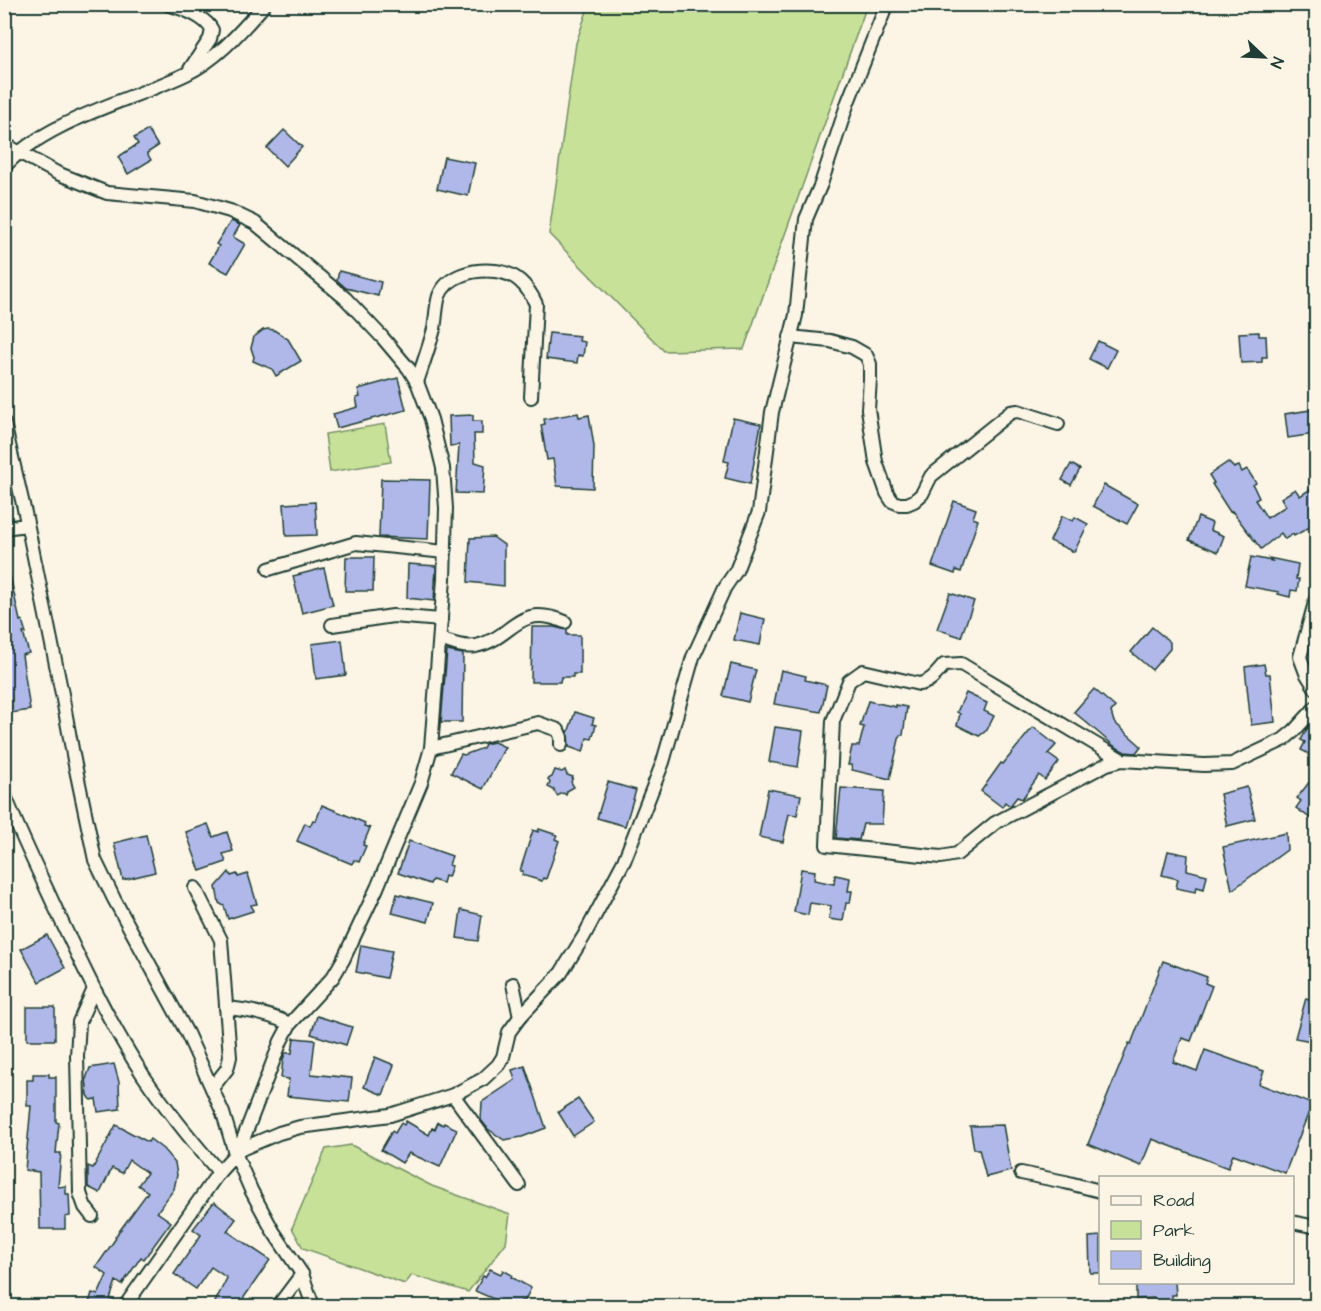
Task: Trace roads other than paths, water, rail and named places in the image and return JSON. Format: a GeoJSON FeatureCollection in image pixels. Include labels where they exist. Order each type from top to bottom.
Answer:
{"type":"FeatureCollection","features":[{"type":"Feature","properties":{"kind":"street"},"geometry":{"type":"LineString","coordinates":[[167,4],[186,11],[210,25],[212,30],[210,39],[188,73]]}},
{"type":"Feature","properties":{"kind":"street"},"geometry":{"type":"LineString","coordinates":[[4,167],[18,152],[31,143],[188,73],[228,45],[265,4]]}},
{"type":"Feature","properties":{"kind":"street"},"geometry":{"type":"LineString","coordinates":[[237,1151],[279,1132],[300,1127],[390,1115],[453,1095],[483,1079],[503,1057],[508,1032],[561,973],[584,936],[624,861],[663,762],[693,657],[725,587],[736,571],[759,512],[772,412],[801,283],[806,219],[821,184],[848,102],[887,4]]}},
{"type":"Feature","properties":{"kind":"street"},"geometry":{"type":"LineString","coordinates":[[4,144],[57,173],[107,192],[195,201],[230,211],[255,223],[345,298],[409,369],[417,382],[431,419],[443,468],[446,508],[440,639],[431,748],[421,783],[377,888],[343,960],[333,977],[290,1024],[281,1041],[237,1151],[219,1172],[125,1306]]}},
{"type":"Feature","properties":{"kind":"street"},"geometry":{"type":"LineString","coordinates":[[417,382],[435,325],[440,296],[446,286],[474,270],[495,271],[506,273],[520,280],[530,290],[536,304],[531,397]]}},
{"type":"Feature","properties":{"kind":"street"},"geometry":{"type":"LineString","coordinates":[[790,337],[830,341],[852,347],[866,355],[870,364],[868,409],[876,462],[887,493],[892,501],[899,504],[914,501],[922,494],[931,476],[1011,412],[1025,412],[1058,424]]}},
{"type":"Feature","properties":{"kind":"street"},"geometry":{"type":"LineString","coordinates":[[4,423],[95,860],[186,1033],[224,1113],[251,1190],[273,1231],[302,1274],[314,1306]]}},
{"type":"Feature","properties":{"kind":"street"},"geometry":{"type":"LineString","coordinates":[[4,528],[27,525]]}},
{"type":"Feature","properties":{"kind":"street"},"geometry":{"type":"LineString","coordinates":[[269,569],[356,543],[445,552]]}},
{"type":"Feature","properties":{"kind":"street"},"geometry":{"type":"LineString","coordinates":[[1317,599],[1300,657],[1306,673],[1317,689]]}},
{"type":"Feature","properties":{"kind":"street"},"geometry":{"type":"LineString","coordinates":[[332,625],[393,616],[441,620]]}},
{"type":"Feature","properties":{"kind":"street"},"geometry":{"type":"LineString","coordinates":[[440,639],[456,645],[474,646],[492,640],[520,620],[537,616],[566,622]]}},
{"type":"Feature","properties":{"kind":"street"},"geometry":{"type":"LineString","coordinates":[[1122,760],[961,664],[944,665],[931,679],[919,684],[863,671],[849,681],[833,721],[827,845],[941,856],[957,854],[995,823],[1107,764],[1122,760],[1204,765],[1232,764],[1283,740],[1294,732],[1317,707]]}},
{"type":"Feature","properties":{"kind":"street"},"geometry":{"type":"LineString","coordinates":[[431,748],[538,723],[558,730],[561,744]]}},
{"type":"Feature","properties":{"kind":"street"},"geometry":{"type":"LineString","coordinates":[[4,793],[21,836],[94,989],[143,1074],[183,1130],[219,1172]]}},
{"type":"Feature","properties":{"kind":"street"},"geometry":{"type":"LineString","coordinates":[[195,888],[221,940],[230,1057],[227,1069],[212,1088]]}},
{"type":"Feature","properties":{"kind":"street"},"geometry":{"type":"LineString","coordinates":[[513,984],[520,1017]]}},
{"type":"Feature","properties":{"kind":"street"},"geometry":{"type":"LineString","coordinates":[[92,1216],[85,1207],[80,1193],[77,1056],[79,1022],[94,989]]}},
{"type":"Feature","properties":{"kind":"street"},"geometry":{"type":"LineString","coordinates":[[226,1008],[250,1010],[290,1024]]}},
{"type":"Feature","properties":{"kind":"street"},"geometry":{"type":"LineString","coordinates":[[453,1095],[519,1185]]}},
{"type":"Feature","properties":{"kind":"street"},"geometry":{"type":"LineString","coordinates":[[1021,1173],[1099,1190]]}},
{"type":"Feature","properties":{"kind":"street"},"geometry":{"type":"LineString","coordinates":[[1294,1222],[1317,1227]]}},
{"type":"Feature","properties":{"kind":"street"},"geometry":{"type":"LineString","coordinates":[[278,1306],[302,1274]]}}]}
